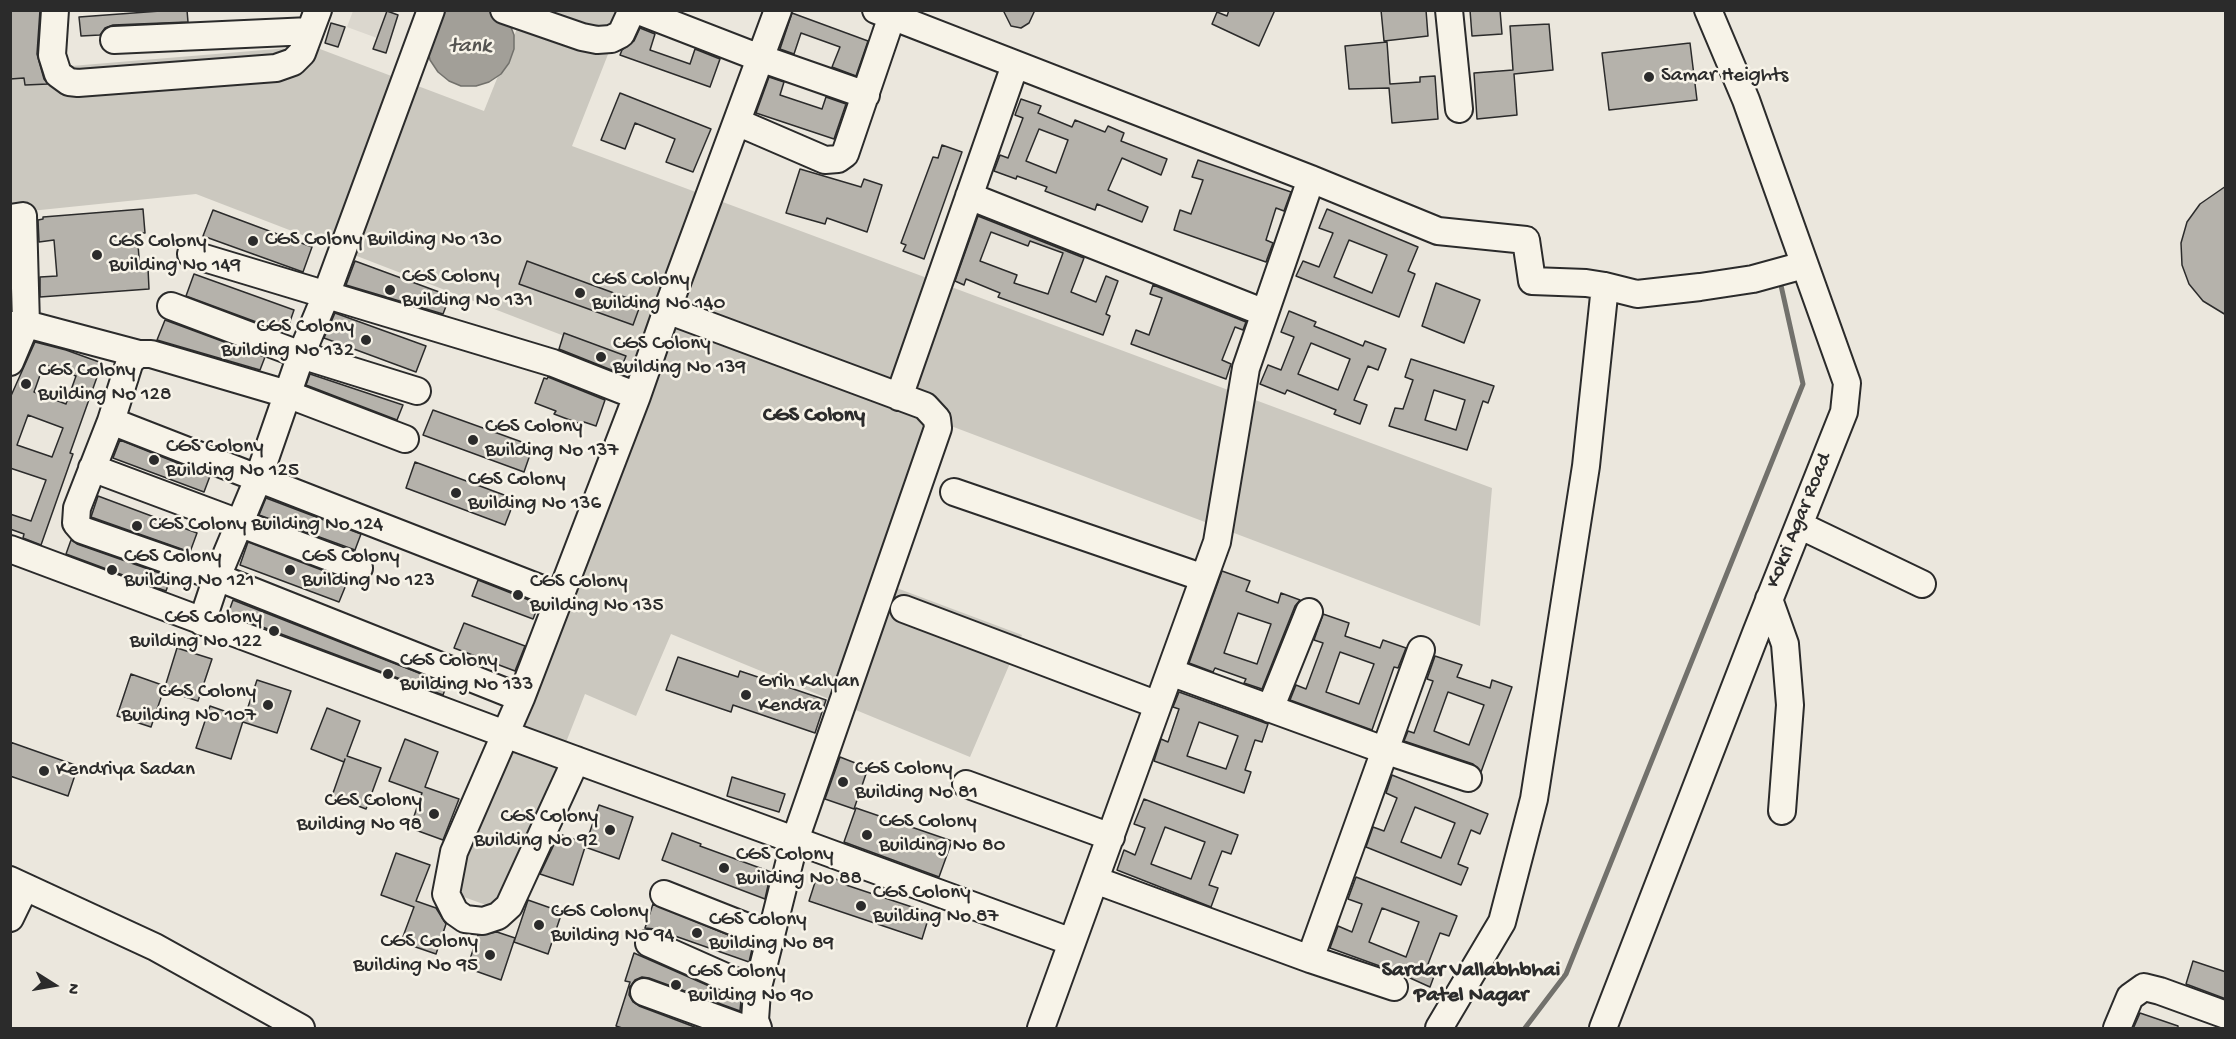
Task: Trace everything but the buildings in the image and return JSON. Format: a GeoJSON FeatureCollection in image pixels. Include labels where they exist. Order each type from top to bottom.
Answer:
{"type":"FeatureCollection","features":[{"type":"Feature","properties":{"kind":"street"},"geometry":{"type":"LineString","coordinates":[[55,10],[52,55],[58,74],[69,82],[78,83],[276,68],[293,62],[302,53],[314,21],[114,40]]}},
{"type":"Feature","properties":{"kind":"street"},"geometry":{"type":"LineString","coordinates":[[202,622],[238,524],[258,479],[286,394],[326,295],[432,10]]}},
{"type":"Feature","properties":{"kind":"street"},"geometry":{"type":"LineString","coordinates":[[504,10],[597,40],[611,39],[621,34],[634,10],[760,58],[866,94]]}},
{"type":"Feature","properties":{"kind":"street"},"geometry":{"type":"LineString","coordinates":[[576,760],[509,906],[498,916],[483,921],[465,919],[455,912],[446,894],[454,852],[521,698],[637,396],[778,10]]}},
{"type":"Feature","properties":{"kind":"street"},"geometry":{"type":"LineString","coordinates":[[1449,10],[1459,109]]}},
{"type":"Feature","properties":{"kind":"street","name":"Kokri Agar Road"},"geometry":{"type":"LineString","coordinates":[[1602,1029],[1844,412],[1846,383],[1746,100],[1708,10]]}},
{"type":"Feature","properties":{"kind":"street"},"geometry":{"type":"LineString","coordinates":[[736,122],[825,160],[838,159],[846,154],[866,94],[888,12],[1015,65],[1311,179],[1438,231],[1526,240],[1532,281],[1586,282],[1636,294],[1753,279],[1804,265]]}},
{"type":"Feature","properties":{"kind":"street"},"geometry":{"type":"LineString","coordinates":[[899,397],[1015,65]]}},
{"type":"Feature","properties":{"kind":"street"},"geometry":{"type":"LineString","coordinates":[[1041,1029],[1217,542],[1246,368],[1311,179]]}},
{"type":"Feature","properties":{"kind":"street"},"geometry":{"type":"LineString","coordinates":[[969,196],[1265,313]]}},
{"type":"Feature","properties":{"kind":"street"},"geometry":{"type":"LineString","coordinates":[[10,218],[23,216],[18,325],[10,362]]}},
{"type":"Feature","properties":{"kind":"street"},"geometry":{"type":"LineString","coordinates":[[191,254],[553,363],[637,396]]}},
{"type":"Feature","properties":{"kind":"street"},"geometry":{"type":"LineString","coordinates":[[1439,1029],[1502,922],[1534,799],[1586,466],[1605,286]]}},
{"type":"Feature","properties":{"kind":"street"},"geometry":{"type":"LineString","coordinates":[[171,306],[301,354],[417,392]]}},
{"type":"Feature","properties":{"kind":"street"},"geometry":{"type":"LineString","coordinates":[[667,309],[926,406],[937,419],[938,428],[795,840],[757,991],[755,1020],[758,1029]]}},
{"type":"Feature","properties":{"kind":"street"},"geometry":{"type":"LineString","coordinates":[[18,325],[140,354],[151,354],[286,394],[405,439]]}},
{"type":"Feature","properties":{"kind":"street"},"geometry":{"type":"LineString","coordinates":[[140,354],[130,361],[111,421],[76,508],[76,523],[82,530],[217,578],[521,698]]}},
{"type":"Feature","properties":{"kind":"street"},"geometry":{"type":"LineString","coordinates":[[111,421],[560,596]]}},
{"type":"Feature","properties":{"kind":"street"},"geometry":{"type":"LineString","coordinates":[[92,468],[359,568]]}},
{"type":"Feature","properties":{"kind":"street"},"geometry":{"type":"LineString","coordinates":[[954,492],[1204,578]]}},
{"type":"Feature","properties":{"kind":"street"},"geometry":{"type":"LineString","coordinates":[[1799,525],[1922,584]]}},
{"type":"Feature","properties":{"kind":"street"},"geometry":{"type":"LineString","coordinates":[[10,549],[202,622],[1072,942]]}},
{"type":"Feature","properties":{"kind":"street"},"geometry":{"type":"LineString","coordinates":[[1769,599],[1785,644],[1790,705],[1782,811]]}},
{"type":"Feature","properties":{"kind":"street"},"geometry":{"type":"LineString","coordinates":[[904,609],[1158,705]]}},
{"type":"Feature","properties":{"kind":"street"},"geometry":{"type":"LineString","coordinates":[[1270,709],[1309,612]]}},
{"type":"Feature","properties":{"kind":"street"},"geometry":{"type":"LineString","coordinates":[[1310,959],[1421,650]]}},
{"type":"Feature","properties":{"kind":"street"},"geometry":{"type":"LineString","coordinates":[[1170,672],[1468,778]]}},
{"type":"Feature","properties":{"kind":"street"},"geometry":{"type":"LineString","coordinates":[[966,784],[1110,837]]}},
{"type":"Feature","properties":{"kind":"street"},"geometry":{"type":"LineString","coordinates":[[1095,880],[1310,959],[1394,987]]}},
{"type":"Feature","properties":{"kind":"street"},"geometry":{"type":"LineString","coordinates":[[10,918],[18,884],[155,947],[301,1029]]}},
{"type":"Feature","properties":{"kind":"street"},"geometry":{"type":"LineString","coordinates":[[664,894],[770,936]]}},
{"type":"Feature","properties":{"kind":"street"},"geometry":{"type":"LineString","coordinates":[[649,943],[757,991]]}},
{"type":"Feature","properties":{"kind":"street"},"geometry":{"type":"LineString","coordinates":[[2117,1029],[2130,997],[2144,987],[2226,1015]]}},
{"type":"Feature","properties":{"kind":"street"},"geometry":{"type":"LineString","coordinates":[[644,992],[743,1029]]}},
{"type":"Feature","properties":{"kind":"shaded area"},"geometry":{"type":"Polygon","coordinates":[[[353,11],[387,11],[377,38],[347,27],[353,11]]]}},
{"type":"Feature","properties":{"kind":"shaded area"},"geometry":{"type":"Polygon","coordinates":[[[524,11],[625,11],[572,146],[1492,488],[1480,626],[951,426],[886,584],[1022,635],[970,757],[671,634],[636,716],[585,694],[500,910],[436,887],[642,366],[196,194],[11,213],[11,71],[312,46],[484,111],[524,11]]]}},
{"type":"Feature","properties":{"kind":"water","name":"tank"},"geometry":{"type":"Polygon","coordinates":[[[441,11],[501,11],[514,35],[514,49],[509,63],[501,74],[489,82],[476,86],[461,86],[449,81],[438,72],[430,60],[427,45],[441,11]]]}},
{"type":"Feature","properties":{"kind":"waterway"},"geometry":{"type":"LineString","coordinates":[[1525,1028],[1566,974],[1803,384],[1780,281]]}},
{"type":"Feature","properties":{"kind":"place","name":"Samar Heights"},"geometry":{"type":"Point","coordinates":[1649,77]}},
{"type":"Feature","properties":{"kind":"place","name":"CGS Colony Building No 130"},"geometry":{"type":"Point","coordinates":[253,241]}},
{"type":"Feature","properties":{"kind":"place","name":"CGS Colony Building No 149"},"geometry":{"type":"Point","coordinates":[97,255]}},
{"type":"Feature","properties":{"kind":"place","name":"CGS Colony Building No 131"},"geometry":{"type":"Point","coordinates":[390,290]}},
{"type":"Feature","properties":{"kind":"place","name":"CGS Colony Building No 140"},"geometry":{"type":"Point","coordinates":[580,293]}},
{"type":"Feature","properties":{"kind":"place","name":"CGS Colony Building No 132"},"geometry":{"type":"Point","coordinates":[366,340]}},
{"type":"Feature","properties":{"kind":"place","name":"CGS Colony Building No 139"},"geometry":{"type":"Point","coordinates":[601,357]}},
{"type":"Feature","properties":{"kind":"place","name":"CGS Colony Building No 128"},"geometry":{"type":"Point","coordinates":[26,384]}},
{"type":"Feature","properties":{"kind":"place","name":"CGS Colony Building No 137"},"geometry":{"type":"Point","coordinates":[473,440]}},
{"type":"Feature","properties":{"kind":"place","name":"CGS Colony Building No 125"},"geometry":{"type":"Point","coordinates":[154,460]}},
{"type":"Feature","properties":{"kind":"place","name":"CGS Colony Building No 136"},"geometry":{"type":"Point","coordinates":[456,493]}},
{"type":"Feature","properties":{"kind":"place","name":"CGS Colony Building No 124"},"geometry":{"type":"Point","coordinates":[137,526]}},
{"type":"Feature","properties":{"kind":"place","name":"CGS Colony Building No 121"},"geometry":{"type":"Point","coordinates":[112,570]}},
{"type":"Feature","properties":{"kind":"place","name":"CGS Colony Building No 123"},"geometry":{"type":"Point","coordinates":[290,570]}},
{"type":"Feature","properties":{"kind":"place","name":"CGS Colony Building No 135"},"geometry":{"type":"Point","coordinates":[518,595]}},
{"type":"Feature","properties":{"kind":"place","name":"CGS Colony Building No 122"},"geometry":{"type":"Point","coordinates":[274,631]}},
{"type":"Feature","properties":{"kind":"place","name":"CGS Colony Building No 133"},"geometry":{"type":"Point","coordinates":[388,674]}},
{"type":"Feature","properties":{"kind":"place","name":"Grih Kalyan Kendra"},"geometry":{"type":"Point","coordinates":[746,695]}},
{"type":"Feature","properties":{"kind":"place","name":"CGS Colony Building No 107"},"geometry":{"type":"Point","coordinates":[268,705]}},
{"type":"Feature","properties":{"kind":"place","name":"Kendriya Sadan"},"geometry":{"type":"Point","coordinates":[44,771]}},
{"type":"Feature","properties":{"kind":"place","name":"CGS Colony Building No 81"},"geometry":{"type":"Point","coordinates":[843,782]}},
{"type":"Feature","properties":{"kind":"place","name":"CGS Colony Building No 98"},"geometry":{"type":"Point","coordinates":[434,814]}},
{"type":"Feature","properties":{"kind":"place","name":"CGS Colony Building No 92"},"geometry":{"type":"Point","coordinates":[610,830]}},
{"type":"Feature","properties":{"kind":"place","name":"CGS Colony Building No 80"},"geometry":{"type":"Point","coordinates":[867,835]}},
{"type":"Feature","properties":{"kind":"place","name":"CGS Colony Building No 88"},"geometry":{"type":"Point","coordinates":[724,868]}},
{"type":"Feature","properties":{"kind":"place","name":"CGS Colony Building No 87"},"geometry":{"type":"Point","coordinates":[861,906]}},
{"type":"Feature","properties":{"kind":"place","name":"CGS Colony Building No 94"},"geometry":{"type":"Point","coordinates":[539,925]}},
{"type":"Feature","properties":{"kind":"place","name":"CGS Colony Building No 89"},"geometry":{"type":"Point","coordinates":[697,933]}},
{"type":"Feature","properties":{"kind":"place","name":"CGS Colony Building No 95"},"geometry":{"type":"Point","coordinates":[490,955]}},
{"type":"Feature","properties":{"kind":"place","name":"CGS Colony Building No 90"},"geometry":{"type":"Point","coordinates":[676,985]}},
{"type":"Feature","properties":{"kind":"district","name":"CGS Colony"},"geometry":{"type":"Point","coordinates":[814,417]}},
{"type":"Feature","properties":{"kind":"district","name":"Sardar Vallabhbhai Patel Nagar"},"geometry":{"type":"Point","coordinates":[1471,984]}}]}
